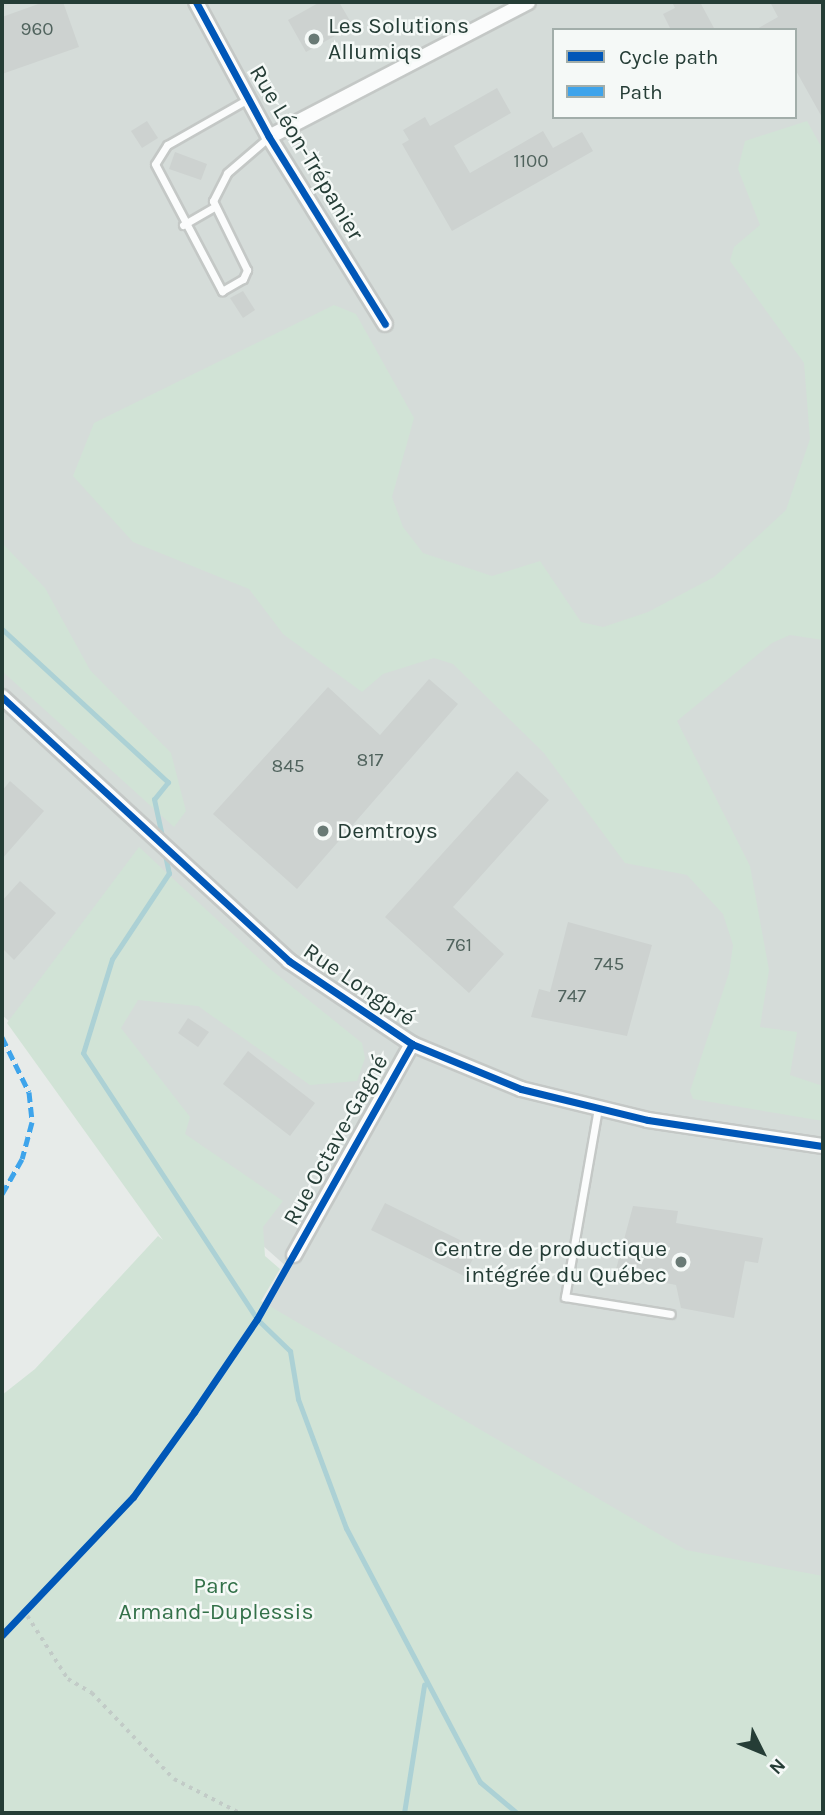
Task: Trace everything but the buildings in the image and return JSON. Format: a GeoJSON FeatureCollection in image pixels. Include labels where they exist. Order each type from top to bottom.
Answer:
{"type":"FeatureCollection","features":[{"type":"Feature","properties":{"kind":"street","name":"Rue Léon-Trépanier"},"geometry":{"type":"LineString","coordinates":[[196,2],[269,137],[385,324]]}},
{"type":"Feature","properties":{"kind":"street"},"geometry":{"type":"LineString","coordinates":[[269,137],[528,2]]}},
{"type":"Feature","properties":{"kind":"street","name":"Rue Longpré"},"geometry":{"type":"LineString","coordinates":[[2,697],[289,961],[412,1044],[521,1089],[598,1108],[823,1146]]}},
{"type":"Feature","properties":{"kind":"street","name":"Rue Octave-Gagné"},"geometry":{"type":"LineString","coordinates":[[294,1255],[412,1044]]}},
{"type":"Feature","properties":{"kind":"lane"},"geometry":{"type":"LineString","coordinates":[[248,99],[158,156],[157,174],[218,288],[226,290],[247,270],[214,208],[223,177],[269,137]]}},
{"type":"Feature","properties":{"kind":"lane"},"geometry":{"type":"LineString","coordinates":[[183,225],[214,208]]}},
{"type":"Feature","properties":{"kind":"lane"},"geometry":{"type":"LineString","coordinates":[[598,1108],[565,1297],[671,1314]]}},
{"type":"Feature","properties":{"kind":"path"},"geometry":{"type":"LineString","coordinates":[[11,1621],[33,1599]]}},
{"type":"Feature","properties":{"kind":"path"},"geometry":{"type":"LineString","coordinates":[[23,1609],[68,1679],[92,1693],[174,1779],[240,1813]]}},
{"type":"Feature","properties":{"kind":"shaded area"},"geometry":{"type":"Polygon","coordinates":[[[2,2],[823,2],[823,1625],[257,1319],[287,1267],[2,1015],[2,2]]]}},
{"type":"Feature","properties":{"kind":"green space"},"geometry":{"type":"Polygon","coordinates":[[[807,121],[823,150],[823,640],[790,635],[772,643],[677,721],[750,866],[769,970],[760,1027],[797,1032],[790,1075],[823,1086],[823,1121],[693,1099],[690,1091],[729,973],[733,945],[723,914],[687,875],[625,863],[544,753],[453,664],[434,658],[383,674],[362,692],[283,634],[249,589],[133,542],[73,476],[94,423],[334,305],[356,314],[414,418],[392,497],[403,527],[423,553],[492,576],[540,561],[581,622],[603,627],[648,612],[714,577],[786,510],[810,439],[804,363],[730,261],[734,247],[760,225],[738,169],[745,141],[807,121]]]}},
{"type":"Feature","properties":{"kind":"green space"},"geometry":{"type":"Polygon","coordinates":[[[2,543],[45,588],[90,670],[171,753],[186,811],[174,827],[2,671],[2,543]]]}},
{"type":"Feature","properties":{"kind":"green space","name":"Parc Armand-Duplessis"},"geometry":{"type":"Polygon","coordinates":[[[139,847],[270,969],[362,1043],[365,1058],[357,1081],[310,1085],[198,1006],[138,1000],[121,1028],[190,1117],[185,1134],[283,1201],[263,1227],[265,1256],[280,1269],[261,1301],[686,1550],[823,1576],[823,1813],[2,1813],[2,1395],[35,1369],[158,1236],[163,1240],[7,1023],[139,847]]]}},
{"type":"Feature","properties":{"kind":"waterway"},"geometry":{"type":"LineString","coordinates":[[2,629],[168,782],[154,799],[163,841]]}},
{"type":"Feature","properties":{"kind":"waterway"},"geometry":{"type":"LineString","coordinates":[[164,850],[169,873],[112,959],[83,1053],[257,1319],[290,1351],[298,1399],[346,1528],[480,1782],[517,1813]]}},
{"type":"Feature","properties":{"kind":"waterway"},"geometry":{"type":"LineString","coordinates":[[404,1813],[424,1685]]}},
{"type":"Feature","properties":{"kind":"marked path"},"geometry":{"type":"LineString","coordinates":[[2,1037],[29,1092],[32,1122],[22,1159],[2,1194]]}},
{"type":"Feature","properties":{"kind":"cycle path"},"geometry":{"type":"LineString","coordinates":[[196,2],[269,137],[385,324]]}},
{"type":"Feature","properties":{"kind":"cycle path"},"geometry":{"type":"LineString","coordinates":[[2,697],[289,961],[412,1044],[521,1089],[648,1120],[823,1146]]}},
{"type":"Feature","properties":{"kind":"cycle path"},"geometry":{"type":"LineString","coordinates":[[2,1635],[133,1497],[194,1412],[257,1319],[412,1044]]}},
{"type":"Feature","properties":{"kind":"place","name":"Les Solutions Allumiqs"},"geometry":{"type":"Point","coordinates":[314,39]}},
{"type":"Feature","properties":{"kind":"place","name":"Demtroys"},"geometry":{"type":"Point","coordinates":[323,831]}},
{"type":"Feature","properties":{"kind":"place","name":"Centre de productique intégrée du Québec"},"geometry":{"type":"Point","coordinates":[681,1262]}}]}
